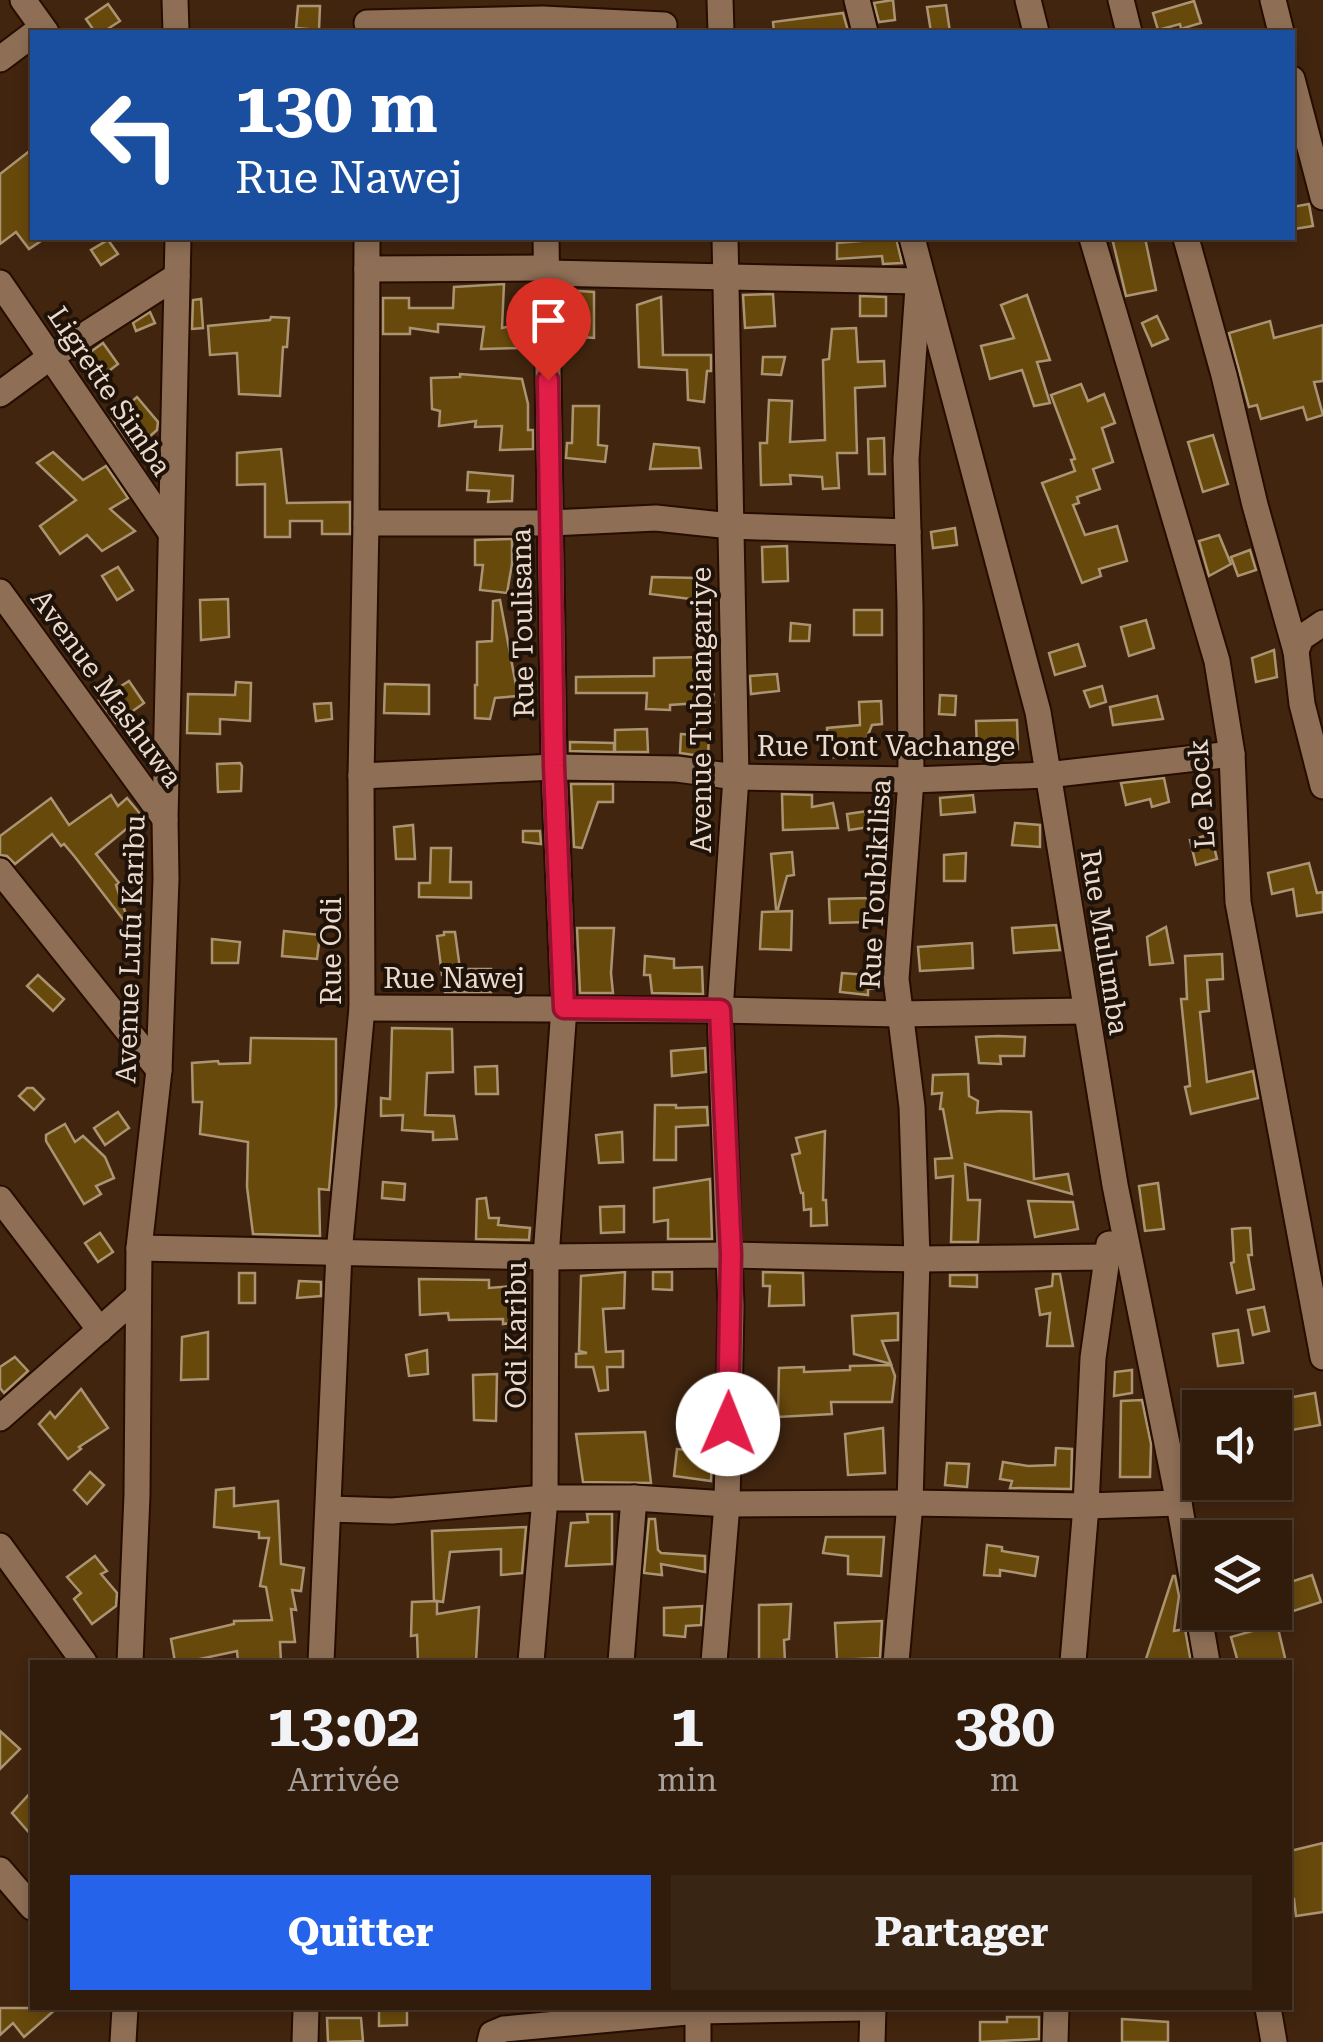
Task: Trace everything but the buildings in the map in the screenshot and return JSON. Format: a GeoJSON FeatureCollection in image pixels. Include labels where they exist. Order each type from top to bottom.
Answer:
{"type":"FeatureCollection","features":[{"type":"Feature","properties":{"kind":"street"},"geometry":{"type":"LineString","coordinates":[[23,0],[38,30]]}},
{"type":"Feature","properties":{"kind":"street"},"geometry":{"type":"LineString","coordinates":[[174,0],[176,30]]}},
{"type":"Feature","properties":{"kind":"street"},"geometry":{"type":"LineString","coordinates":[[720,0],[721,30]]}},
{"type":"Feature","properties":{"kind":"street"},"geometry":{"type":"LineString","coordinates":[[857,0],[864,30]]}},
{"type":"Feature","properties":{"kind":"street"},"geometry":{"type":"LineString","coordinates":[[1028,0],[1036,30]]}},
{"type":"Feature","properties":{"kind":"street"},"geometry":{"type":"LineString","coordinates":[[1121,0],[1128,30]]}},
{"type":"Feature","properties":{"kind":"street"},"geometry":{"type":"LineString","coordinates":[[1273,0],[1280,30]]}},
{"type":"Feature","properties":{"kind":"street"},"geometry":{"type":"LineString","coordinates":[[367,19],[543,17],[664,24]]}},
{"type":"Feature","properties":{"kind":"street"},"geometry":{"type":"LineString","coordinates":[[0,60],[30,38]]}},
{"type":"Feature","properties":{"kind":"street"},"geometry":{"type":"LineString","coordinates":[[1295,90],[1323,197]]}},
{"type":"Feature","properties":{"kind":"street","name":"Avenue Lufu Karibu"},"geometry":{"type":"LineString","coordinates":[[130,1660],[137,1496],[139,1248],[158,1070],[166,880],[178,240]]}},
{"type":"Feature","properties":{"kind":"street","name":"Rue Odi"},"geometry":{"type":"LineString","coordinates":[[321,1660],[338,1253],[362,1008],[367,240]]}},
{"type":"Feature","properties":{"kind":"street","name":"Rue Toulisana"},"geometry":{"type":"LineString","coordinates":[[546,240],[554,766],[564,1008]]}},
{"type":"Feature","properties":{"kind":"street","name":"Avenue Tubiangariye"},"geometry":{"type":"LineString","coordinates":[[714,1660],[727,1504],[731,1254],[720,1010],[736,777],[725,240]]}},
{"type":"Feature","properties":{"kind":"street","name":"Rue Mulumba"},"geometry":{"type":"LineString","coordinates":[[912,240],[1038,712],[1115,1185],[1207,1660]]}},
{"type":"Feature","properties":{"kind":"street","name":"Le Rock"},"geometry":{"type":"LineString","coordinates":[[1093,240],[1217,660],[1232,754],[1238,902],[1257,1014],[1315,1266],[1323,1356]]}},
{"type":"Feature","properties":{"kind":"street"},"geometry":{"type":"LineString","coordinates":[[1187,240],[1296,651],[1302,704],[1323,786]]}},
{"type":"Feature","properties":{"kind":"street"},"geometry":{"type":"LineString","coordinates":[[367,269],[726,278],[919,274]]}},
{"type":"Feature","properties":{"kind":"street","name":"Rue Toubikilisa"},"geometry":{"type":"LineString","coordinates":[[896,1660],[910,1502],[916,1259],[912,1106],[896,979],[912,780],[906,460],[919,274]]}},
{"type":"Feature","properties":{"kind":"street"},"geometry":{"type":"LineString","coordinates":[[0,394],[177,276]]}},
{"type":"Feature","properties":{"kind":"street","name":"Ligrette Simba"},"geometry":{"type":"LineString","coordinates":[[0,283],[170,533]]}},
{"type":"Feature","properties":{"kind":"street"},"geometry":{"type":"LineString","coordinates":[[366,524],[656,518],[731,526],[908,532]]}},
{"type":"Feature","properties":{"kind":"street","name":"Avenue Mashuwa"},"geometry":{"type":"LineString","coordinates":[[0,592],[165,819]]}},
{"type":"Feature","properties":{"kind":"street"},"geometry":{"type":"LineString","coordinates":[[1296,651],[1301,638],[1323,623]]}},
{"type":"Feature","properties":{"kind":"street","name":"Rue Tont Vachange"},"geometry":{"type":"LineString","coordinates":[[361,776],[554,766],[677,769],[736,777],[912,780],[1048,775],[1232,754]]}},
{"type":"Feature","properties":{"kind":"street"},"geometry":{"type":"LineString","coordinates":[[0,871],[158,1070]]}},
{"type":"Feature","properties":{"kind":"street","name":"Rue Nawej"},"geometry":{"type":"LineString","coordinates":[[362,1008],[900,1014],[1085,1011]]}},
{"type":"Feature","properties":{"kind":"street","name":"Odi Karibu"},"geometry":{"type":"LineString","coordinates":[[531,1660],[545,1498],[546,1257],[564,1008]]}},
{"type":"Feature","properties":{"kind":"street"},"geometry":{"type":"LineString","coordinates":[[1073,1660],[1093,1358],[1115,1185]]}},
{"type":"Feature","properties":{"kind":"street"},"geometry":{"type":"LineString","coordinates":[[0,1199],[100,1330]]}},
{"type":"Feature","properties":{"kind":"street"},"geometry":{"type":"LineString","coordinates":[[139,1248],[546,1257],[1108,1257]]}},
{"type":"Feature","properties":{"kind":"street"},"geometry":{"type":"LineString","coordinates":[[0,1418],[138,1296]]}},
{"type":"Feature","properties":{"kind":"street"},"geometry":{"type":"LineString","coordinates":[[328,1509],[392,1511],[545,1498],[727,1504],[1179,1503]]}},
{"type":"Feature","properties":{"kind":"street"},"geometry":{"type":"LineString","coordinates":[[621,1660],[634,1498]]}},
{"type":"Feature","properties":{"kind":"street"},"geometry":{"type":"LineString","coordinates":[[0,1546],[83,1660]]}},
{"type":"Feature","properties":{"kind":"street"},"geometry":{"type":"LineString","coordinates":[[0,1870],[30,1905]]}},
{"type":"Feature","properties":{"kind":"street"},"geometry":{"type":"LineString","coordinates":[[305,2042],[306,2010]]}},
{"type":"Feature","properties":{"kind":"street"},"geometry":{"type":"LineString","coordinates":[[490,2042],[492,2034],[504,2028],[688,2010]]}},
{"type":"Feature","properties":{"kind":"street"},"geometry":{"type":"LineString","coordinates":[[698,2010],[698,2042]]}},
{"type":"Feature","properties":{"kind":"street"},"geometry":{"type":"LineString","coordinates":[[872,2042],[873,2010]]}},
{"type":"Feature","properties":{"kind":"street"},"geometry":{"type":"LineString","coordinates":[[1055,2042],[1056,2010]]}},
{"type":"Feature","properties":{"kind":"street"},"geometry":{"type":"LineString","coordinates":[[1268,2010],[1274,2042]]}},
{"type":"Feature","properties":{"kind":"route"},"geometry":{"type":"LineString","coordinates":[[548,380],[554,766],[564,1008],[720,1010],[731,1254],[728,1424]]}}]}
